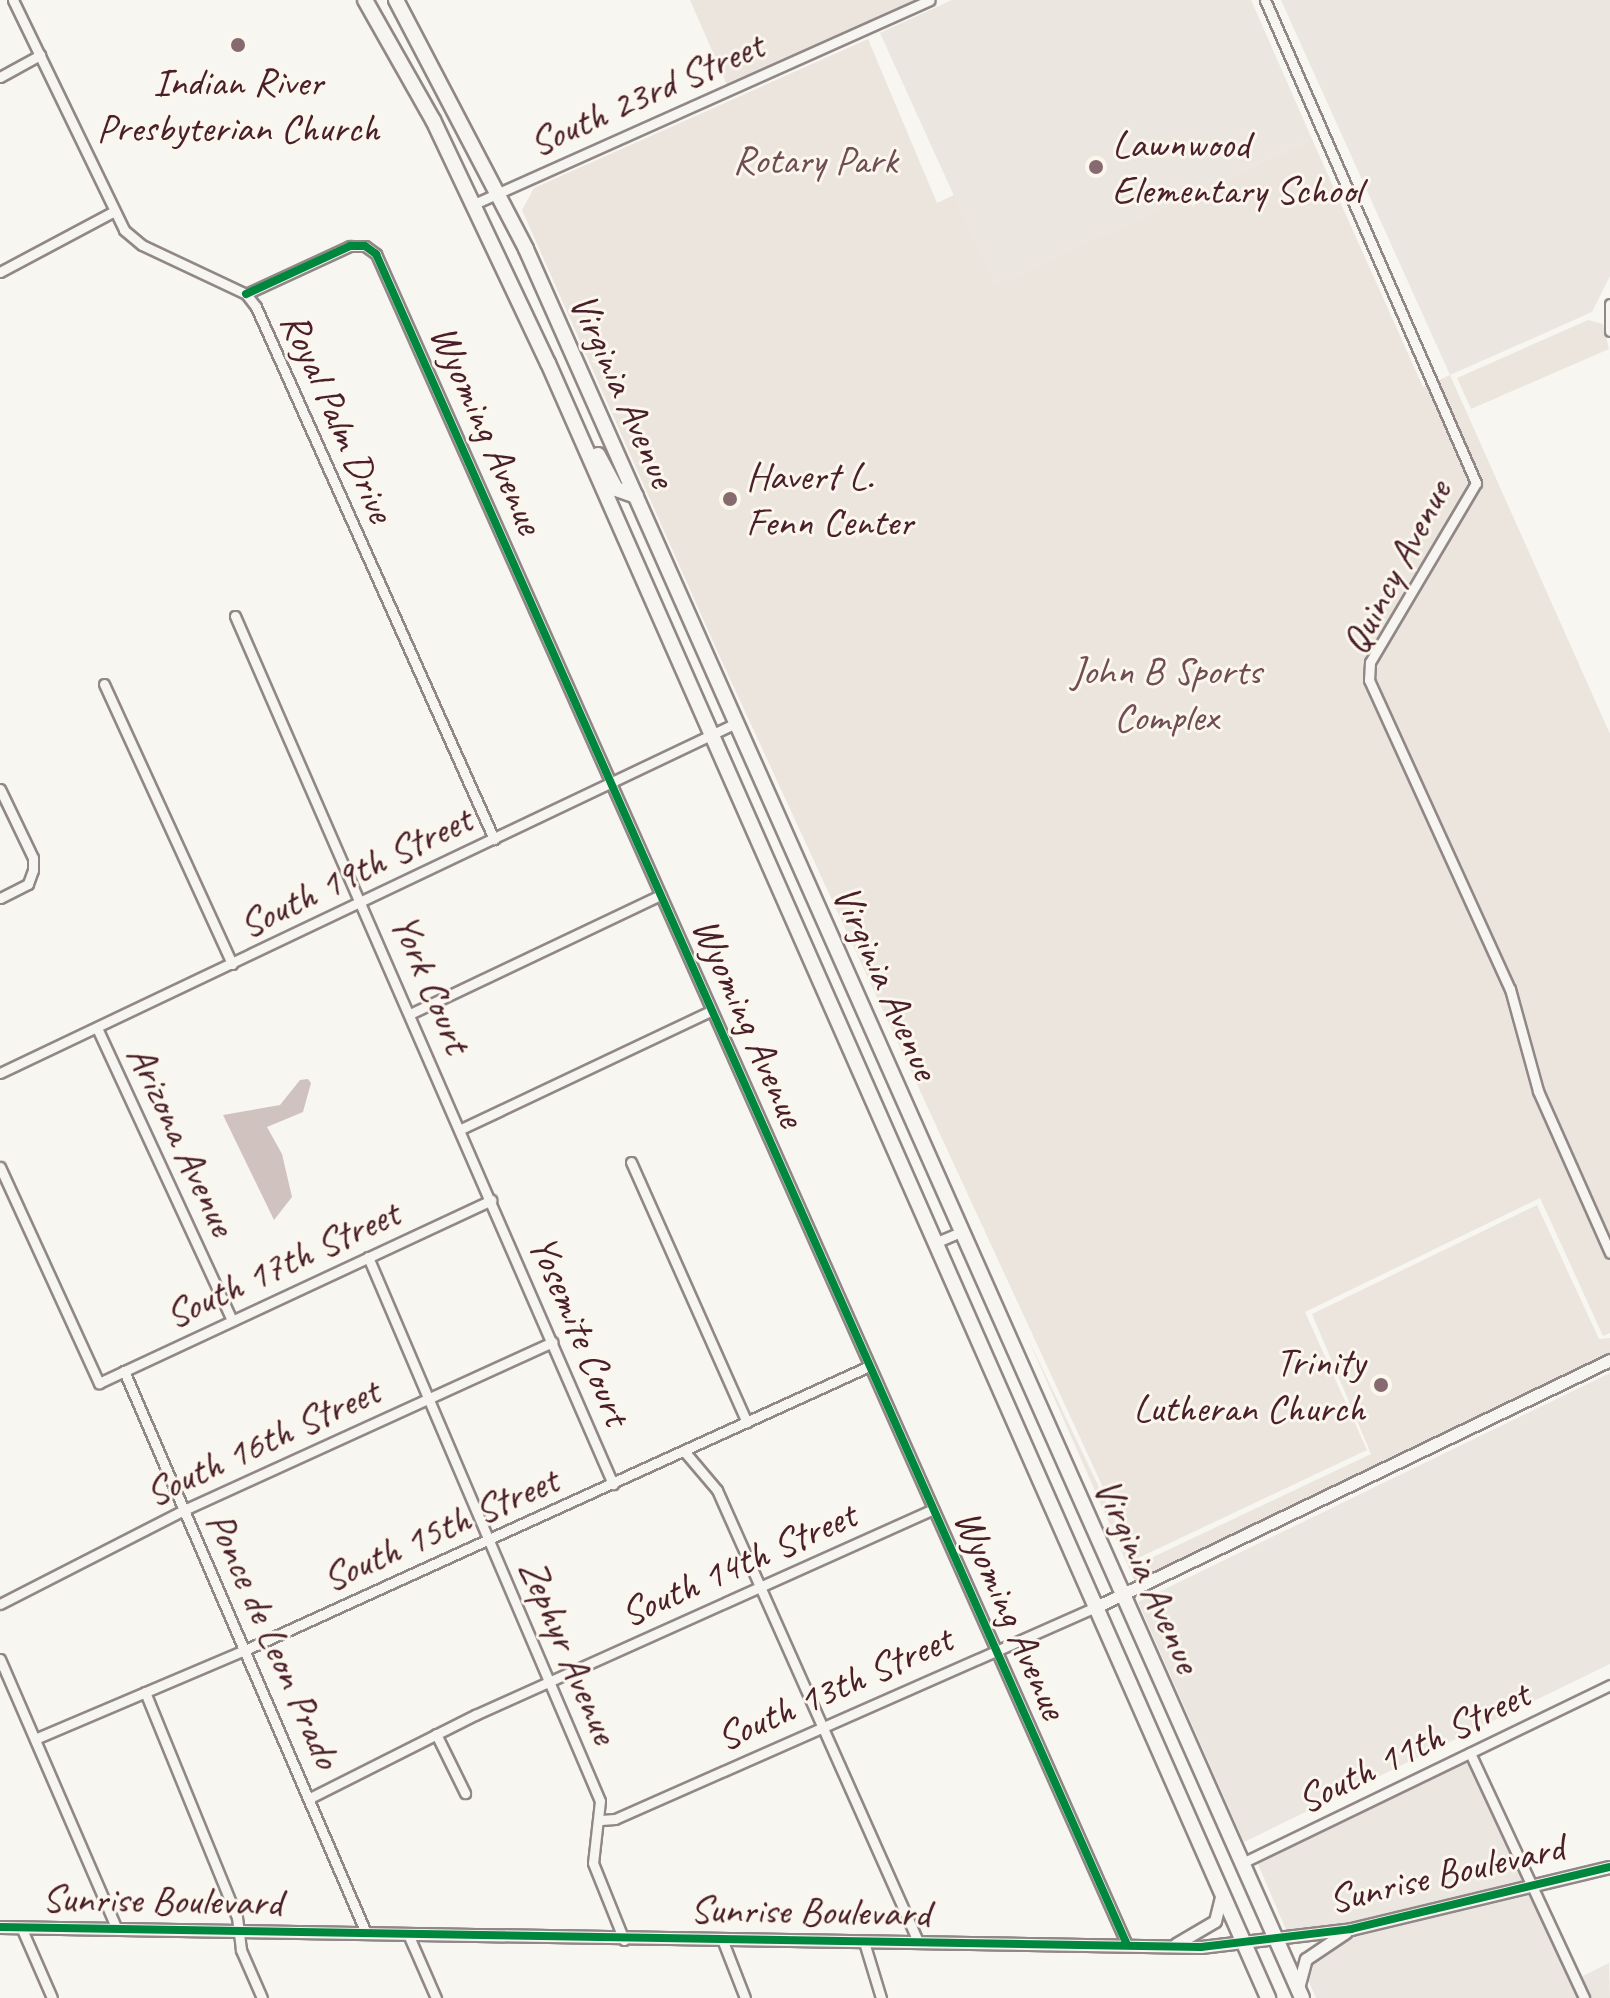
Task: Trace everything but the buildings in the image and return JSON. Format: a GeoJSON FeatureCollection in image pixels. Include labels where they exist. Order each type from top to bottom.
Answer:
{"type":"FeatureCollection","features":[{"type":"Feature","properties":{"kind":"main road","name":"Virginia Avenue"},"geometry":{"type":"LineString","coordinates":[[365,0],[474,204],[548,363],[1098,1606],[1268,1998]]}},
{"type":"Feature","properties":{"kind":"main road","name":"Virginia Avenue"},"geometry":{"type":"LineString","coordinates":[[396,0],[499,192],[1300,1993]]}},
{"type":"Feature","properties":{"kind":"main road"},"geometry":{"type":"LineString","coordinates":[[548,363],[616,489],[636,496]]}},
{"type":"Feature","properties":{"kind":"street","name":"Royal Palm Drive"},"geometry":{"type":"LineString","coordinates":[[13,0],[111,213],[142,245],[246,294],[494,839]]}},
{"type":"Feature","properties":{"kind":"street","name":"South 23rd Street"},"geometry":{"type":"LineString","coordinates":[[474,204],[929,0]]}},
{"type":"Feature","properties":{"kind":"street","name":"Quincy Avenue"},"geometry":{"type":"LineString","coordinates":[[1265,0],[1476,483],[1370,662],[1369,680],[1510,989],[1538,1091],[1610,1253]]}},
{"type":"Feature","properties":{"kind":"street"},"geometry":{"type":"LineString","coordinates":[[0,77],[40,55]]}},
{"type":"Feature","properties":{"kind":"street"},"geometry":{"type":"LineString","coordinates":[[0,271],[111,213]]}},
{"type":"Feature","properties":{"kind":"street","name":"Wyoming Avenue"},"geometry":{"type":"LineString","coordinates":[[246,294],[350,246],[365,246],[376,254],[867,1367],[1127,1945]]}},
{"type":"Feature","properties":{"kind":"street"},"geometry":{"type":"LineString","coordinates":[[1610,304],[1610,331]]}},
{"type":"Feature","properties":{"kind":"street","name":"York Court"},"geometry":{"type":"LineString","coordinates":[[235,616],[412,1013],[491,1200]]}},
{"type":"Feature","properties":{"kind":"street"},"geometry":{"type":"LineString","coordinates":[[104,684],[232,964]]}},
{"type":"Feature","properties":{"kind":"street","name":"South 19th Street"},"geometry":{"type":"LineString","coordinates":[[0,1073],[713,737],[736,723]]}},
{"type":"Feature","properties":{"kind":"street"},"geometry":{"type":"LineString","coordinates":[[0,789],[33,858],[28,884],[0,898]]}},
{"type":"Feature","properties":{"kind":"street"},"geometry":{"type":"LineString","coordinates":[[412,1013],[660,895]]}},
{"type":"Feature","properties":{"kind":"street"},"geometry":{"type":"LineString","coordinates":[[461,1129],[711,1011]]}},
{"type":"Feature","properties":{"kind":"street","name":"Arizona Avenue"},"geometry":{"type":"LineString","coordinates":[[97,1028],[232,1320]]}},
{"type":"Feature","properties":{"kind":"street"},"geometry":{"type":"LineString","coordinates":[[631,1162],[747,1422]]}},
{"type":"Feature","properties":{"kind":"street","name":"South 17th Street"},"geometry":{"type":"LineString","coordinates":[[0,1167],[99,1383],[491,1200]]}},
{"type":"Feature","properties":{"kind":"street","name":"Yosemite Court"},"geometry":{"type":"LineString","coordinates":[[491,1200],[613,1484]]}},
{"type":"Feature","properties":{"kind":"street"},"geometry":{"type":"LineString","coordinates":[[937,1242],[961,1232]]}},
{"type":"Feature","properties":{"kind":"street","name":"Zephyr Avenue"},"geometry":{"type":"LineString","coordinates":[[368,1257],[600,1801],[601,1820],[592,1842],[593,1863],[624,1940]]}},
{"type":"Feature","properties":{"kind":"street","name":"South 16th Street"},"geometry":{"type":"LineString","coordinates":[[0,1604],[184,1510],[552,1342]]}},
{"type":"Feature","properties":{"kind":"street","name":"South 13th Street"},"geometry":{"type":"LineString","coordinates":[[601,1820],[615,1819],[1098,1606],[1610,1360]]}},
{"type":"Feature","properties":{"kind":"street","name":"South 15th Street"},"geometry":{"type":"LineString","coordinates":[[35,1739],[245,1650],[867,1367]]}},
{"type":"Feature","properties":{"kind":"street","name":"Ponce de Leon Prado"},"geometry":{"type":"LineString","coordinates":[[124,1371],[366,1933]]}},
{"type":"Feature","properties":{"kind":"street"},"geometry":{"type":"LineString","coordinates":[[684,1451],[717,1490],[918,1942]]}},
{"type":"Feature","properties":{"kind":"street","name":"South 14th Street"},"geometry":{"type":"LineString","coordinates":[[310,1798],[549,1681],[931,1510]]}},
{"type":"Feature","properties":{"kind":"street"},"geometry":{"type":"LineString","coordinates":[[0,1659],[116,1927]]}},
{"type":"Feature","properties":{"kind":"street","name":"South 11th Street"},"geometry":{"type":"LineString","coordinates":[[1242,1863],[1610,1685]]}},
{"type":"Feature","properties":{"kind":"street"},"geometry":{"type":"LineString","coordinates":[[145,1692],[239,1930],[241,1950],[262,1998]]}},
{"type":"Feature","properties":{"kind":"street"},"geometry":{"type":"LineString","coordinates":[[436,1734],[465,1793]]}},
{"type":"Feature","properties":{"kind":"street"},"geometry":{"type":"LineString","coordinates":[[1470,1753],[1584,1998]]}},
{"type":"Feature","properties":{"kind":"street","name":"Sunrise Boulevard"},"geometry":{"type":"LineString","coordinates":[[0,1927],[116,1927],[624,1940],[1172,1946],[1244,1944],[1351,1929],[1610,1867]]}},
{"type":"Feature","properties":{"kind":"street"},"geometry":{"type":"LineString","coordinates":[[1172,1946],[1215,1921],[1222,1892]]}},
{"type":"Feature","properties":{"kind":"street"},"geometry":{"type":"LineString","coordinates":[[21,1927],[52,1998]]}},
{"type":"Feature","properties":{"kind":"street"},"geometry":{"type":"LineString","coordinates":[[1300,1993],[1306,1959],[1351,1929]]}},
{"type":"Feature","properties":{"kind":"street"},"geometry":{"type":"LineString","coordinates":[[408,1934],[436,1998]]}},
{"type":"Feature","properties":{"kind":"street"},"geometry":{"type":"LineString","coordinates":[[722,1939],[745,1998]]}},
{"type":"Feature","properties":{"kind":"street"},"geometry":{"type":"LineString","coordinates":[[864,1942],[881,1998]]}},
{"type":"Feature","properties":{"kind":"shaded area","name":"Lawnwood Elementary School"},"geometry":{"type":"Polygon","coordinates":[[[952,0],[1251,0],[1312,139],[995,286],[880,33],[952,0]]]}},
{"type":"Feature","properties":{"kind":"shaded area"},"geometry":{"type":"Polygon","coordinates":[[[1281,0],[1610,0],[1610,276],[1592,312],[1450,375],[1281,0]]]}},
{"type":"Feature","properties":{"kind":"shaded area"},"geometry":{"type":"Polygon","coordinates":[[[308,1079],[311,1083],[303,1112],[267,1127],[282,1154],[292,1197],[274,1220],[223,1115],[280,1105],[300,1080],[308,1079]]]}},
{"type":"Feature","properties":{"kind":"shaded area"},"geometry":{"type":"Polygon","coordinates":[[[1610,1373],[1610,1664],[1244,1842],[1138,1602],[1610,1373]]]}},
{"type":"Feature","properties":{"kind":"shaded area"},"geometry":{"type":"Polygon","coordinates":[[[1467,1760],[1525,1883],[1350,1924],[1287,1932],[1258,1864],[1467,1760]]]}},
{"type":"Feature","properties":{"kind":"shaded area"},"geometry":{"type":"Polygon","coordinates":[[[1529,1893],[1578,1998],[1316,1998],[1306,1975],[1319,1954],[1353,1934],[1529,1893]]]}},
{"type":"Feature","properties":{"kind":"shaded area"},"geometry":{"type":"Polygon","coordinates":[[[1609,1963],[1610,1998],[1591,1998],[1581,1977],[1609,1963]]]}},
{"type":"Feature","properties":{"kind":"green space"},"geometry":{"type":"Polygon","coordinates":[[[690,0],[917,0],[727,85],[690,0]]]}},
{"type":"Feature","properties":{"kind":"green space","name":"John B Sports Complex"},"geometry":{"type":"Polygon","coordinates":[[[868,39],[937,203],[954,195],[996,285],[1312,139],[1423,387],[1450,375],[1610,734],[1610,1333],[1603,1336],[1540,1198],[1305,1312],[1367,1450],[1136,1559],[719,655],[522,210],[534,188],[868,39]]]}},
{"type":"Feature","properties":{"kind":"green space"},"geometry":{"type":"Polygon","coordinates":[[[1588,320],[1603,324],[1609,349],[1471,409],[1457,378],[1588,320]]]}},
{"type":"Feature","properties":{"kind":"green space"},"geometry":{"type":"Polygon","coordinates":[[[1537,1205],[1599,1339],[1610,1338],[1610,1355],[1135,1582],[1026,1334],[1136,1565],[1371,1454],[1312,1314],[1537,1205]]]}},
{"type":"Feature","properties":{"kind":"cycle path"},"geometry":{"type":"LineString","coordinates":[[246,294],[350,246],[365,246],[376,254],[1127,1945]]}},
{"type":"Feature","properties":{"kind":"cycle path"},"geometry":{"type":"LineString","coordinates":[[0,1927],[1201,1947],[1351,1929],[1610,1867]]}},
{"type":"Feature","properties":{"kind":"place","name":"Indian River Presbyterian Church"},"geometry":{"type":"Point","coordinates":[238,45]}},
{"type":"Feature","properties":{"kind":"place","name":"Lawnwood Elementary School"},"geometry":{"type":"Point","coordinates":[1096,167]}},
{"type":"Feature","properties":{"kind":"place","name":"Havert L. Fenn Center"},"geometry":{"type":"Point","coordinates":[730,499]}},
{"type":"Feature","properties":{"kind":"place","name":"Trinity Lutheran Church"},"geometry":{"type":"Point","coordinates":[1381,1385]}},
{"type":"Feature","properties":{"kind":"park label","name":"Rotary Park"},"geometry":{"type":"Point","coordinates":[815,160]}}]}
